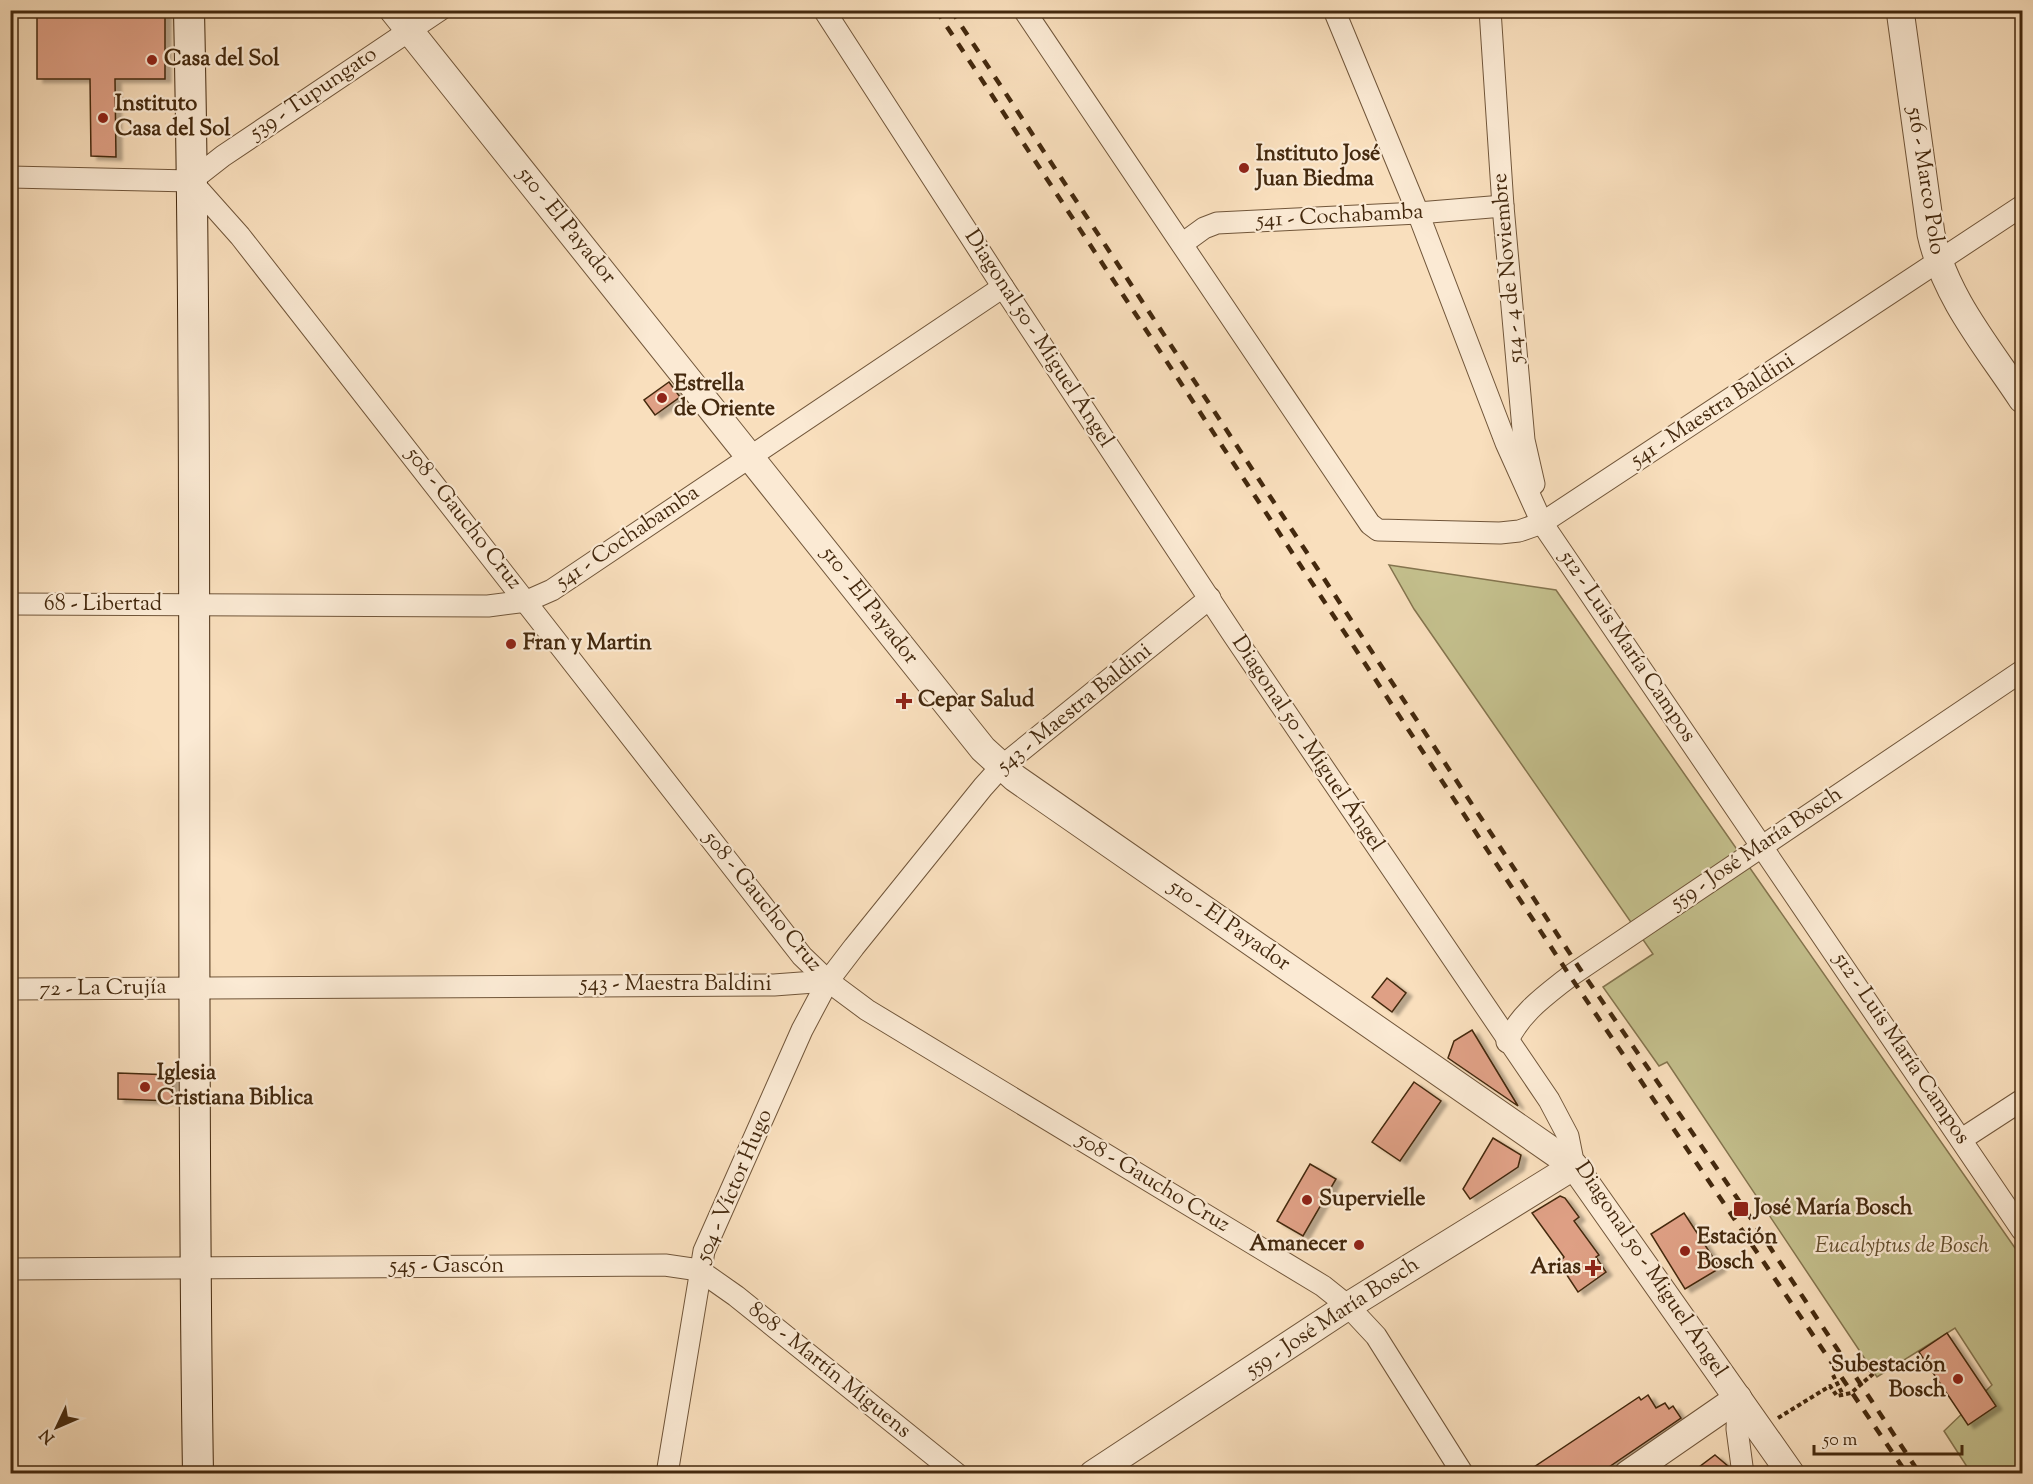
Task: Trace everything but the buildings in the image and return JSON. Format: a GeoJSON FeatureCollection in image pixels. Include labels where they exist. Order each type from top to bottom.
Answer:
{"type":"FeatureCollection","features":[{"type":"Feature","properties":{"kind":"main road"},"geometry":{"type":"LineString","coordinates":[[189,10],[195,606],[195,1269],[198,1473]]}},
{"type":"Feature","properties":{"kind":"street","name":"539 - Tupungato"},"geometry":{"type":"LineString","coordinates":[[191,181],[401,21],[440,10]]}},
{"type":"Feature","properties":{"kind":"street","name":"Diagonal 50 - Miguel Ángel"},"geometry":{"type":"LineString","coordinates":[[824,10],[1003,287],[1561,1121],[1568,1136],[1574,1166],[1791,1473]]}},
{"type":"Feature","properties":{"kind":"street"},"geometry":{"type":"LineString","coordinates":[[1024,10],[1182,244]]}},
{"type":"Feature","properties":{"kind":"street","name":"512 - Luis María Campos"},"geometry":{"type":"LineString","coordinates":[[1334,10],[1418,213],[1506,443],[1542,523],[2022,1230]]}},
{"type":"Feature","properties":{"kind":"street","name":"514 - 4 de Noviembre"},"geometry":{"type":"LineString","coordinates":[[1490,10],[1503,206],[1524,440],[1542,523]]}},
{"type":"Feature","properties":{"kind":"street","name":"516 - Marco Polo"},"geometry":{"type":"LineString","coordinates":[[1900,10],[1931,234],[1938,264],[1950,291],[2022,399]]}},
{"type":"Feature","properties":{"kind":"street","name":"510 - El Payador"},"geometry":{"type":"LineString","coordinates":[[401,21],[983,749],[1001,767],[1574,1166]]}},
{"type":"Feature","properties":{"kind":"street"},"geometry":{"type":"LineString","coordinates":[[10,177],[191,181]]}},
{"type":"Feature","properties":{"kind":"street","name":"508 - Gaucho Cruz"},"geometry":{"type":"LineString","coordinates":[[191,181],[240,236],[527,601],[789,940],[828,981],[867,1010],[1323,1287],[1348,1306],[1376,1336],[1463,1473]]}},
{"type":"Feature","properties":{"kind":"street","name":"541 - Cochabamba"},"geometry":{"type":"LineString","coordinates":[[1182,244],[1204,228],[1217,223],[1418,213],[1503,206]]}},
{"type":"Feature","properties":{"kind":"street","name":"541 - Maestra Baldini"},"geometry":{"type":"LineString","coordinates":[[1182,244],[1370,524],[1378,530],[1500,533],[1519,531],[1542,523],[1938,264],[2022,206]]}},
{"type":"Feature","properties":{"kind":"street","name":"541 - Cochabamba"},"geometry":{"type":"LineString","coordinates":[[195,606],[488,606],[527,601],[552,590],[1003,287]]}},
{"type":"Feature","properties":{"kind":"street","name":"543 - Maestra Baldini"},"geometry":{"type":"LineString","coordinates":[[195,988],[774,985],[828,981],[1001,767],[1210,598]]}},
{"type":"Feature","properties":{"kind":"street","name":"68 - Libertad"},"geometry":{"type":"LineString","coordinates":[[10,604],[195,606]]}},
{"type":"Feature","properties":{"kind":"street","name":"559 - José María Bosch"},"geometry":{"type":"LineString","coordinates":[[1507,1042],[1516,1023],[1527,1011],[1570,976],[1762,844],[2022,671]]}},
{"type":"Feature","properties":{"kind":"street","name":"504 - Víctor Hugo"},"geometry":{"type":"LineString","coordinates":[[667,1473],[699,1270],[710,1233],[802,1030],[828,981]]}},
{"type":"Feature","properties":{"kind":"street","name":"72 - La Crujía"},"geometry":{"type":"LineString","coordinates":[[10,989],[195,988]]}},
{"type":"Feature","properties":{"kind":"street"},"geometry":{"type":"LineString","coordinates":[[1962,1139],[2022,1100]]}},
{"type":"Feature","properties":{"kind":"street","name":"559 - José María Bosch"},"geometry":{"type":"LineString","coordinates":[[1094,1473],[1348,1306],[1574,1166]]}},
{"type":"Feature","properties":{"kind":"street","name":"545 - Gascón"},"geometry":{"type":"LineString","coordinates":[[10,1269],[665,1265],[699,1270]]}},
{"type":"Feature","properties":{"kind":"street","name":"808 - Martín Miguens"},"geometry":{"type":"LineString","coordinates":[[699,1270],[736,1296],[957,1473]]}},
{"type":"Feature","properties":{"kind":"street"},"geometry":{"type":"LineString","coordinates":[[1628,1473],[1738,1398]]}},
{"type":"Feature","properties":{"kind":"street"},"geometry":{"type":"LineString","coordinates":[[1738,1398],[1737,1429],[1743,1473]]}},
{"type":"Feature","properties":{"kind":"path"},"geometry":{"type":"LineString","coordinates":[[1760,1429],[1830,1386],[1837,1396],[1842,1393],[1851,1393],[1874,1373],[1858,1361]]}},
{"type":"Feature","properties":{"kind":"path"},"geometry":{"type":"LineString","coordinates":[[1833,1375],[1842,1393]]}},
{"type":"Feature","properties":{"kind":"green space","name":"Eucalyptus de Bosch"},"geometry":{"type":"Polygon","coordinates":[[[1389,565],[1556,590],[2022,1258],[2022,1473],[1971,1473],[1944,1431],[1992,1385],[1955,1328],[1877,1377],[1667,1062],[1659,1066],[1603,987],[1653,954],[1414,609],[1389,565]]]}},
{"type":"Feature","properties":{"kind":"railway"},"geometry":{"type":"LineString","coordinates":[[936,10],[1570,976],[1907,1474]]}},
{"type":"Feature","properties":{"kind":"railway"},"geometry":{"type":"LineString","coordinates":[[951,10],[1580,969],[1744,1208],[1920,1474]]}},
{"type":"Feature","properties":{"kind":"place","name":"Casa del Sol"},"geometry":{"type":"Point","coordinates":[152,60]}},
{"type":"Feature","properties":{"kind":"place","name":"Instituto Casa del Sol"},"geometry":{"type":"Point","coordinates":[103,118]}},
{"type":"Feature","properties":{"kind":"place","name":"Instituto José Juan Biedma"},"geometry":{"type":"Point","coordinates":[1244,168]}},
{"type":"Feature","properties":{"kind":"place","name":"Estrella de Oriente"},"geometry":{"type":"Point","coordinates":[662,398]}},
{"type":"Feature","properties":{"kind":"place","name":"Fran y Martin"},"geometry":{"type":"Point","coordinates":[511,644]}},
{"type":"Feature","properties":{"kind":"place","name":"Cepar Salud"},"geometry":{"type":"Point","coordinates":[904,701]}},
{"type":"Feature","properties":{"kind":"place","name":"Iglesia Cristiana Biblica"},"geometry":{"type":"Point","coordinates":[145,1087]}},
{"type":"Feature","properties":{"kind":"place","name":"Supervielle"},"geometry":{"type":"Point","coordinates":[1307,1200]}},
{"type":"Feature","properties":{"kind":"place","name":"José María Bosch"},"geometry":{"type":"Point","coordinates":[1741,1209]}},
{"type":"Feature","properties":{"kind":"place","name":"Amanecer"},"geometry":{"type":"Point","coordinates":[1359,1245]}},
{"type":"Feature","properties":{"kind":"place","name":"Estación Bosch"},"geometry":{"type":"Point","coordinates":[1685,1251]}},
{"type":"Feature","properties":{"kind":"place","name":"Arias"},"geometry":{"type":"Point","coordinates":[1593,1268]}},
{"type":"Feature","properties":{"kind":"place","name":"Subestación Bosch"},"geometry":{"type":"Point","coordinates":[1958,1379]}}]}
